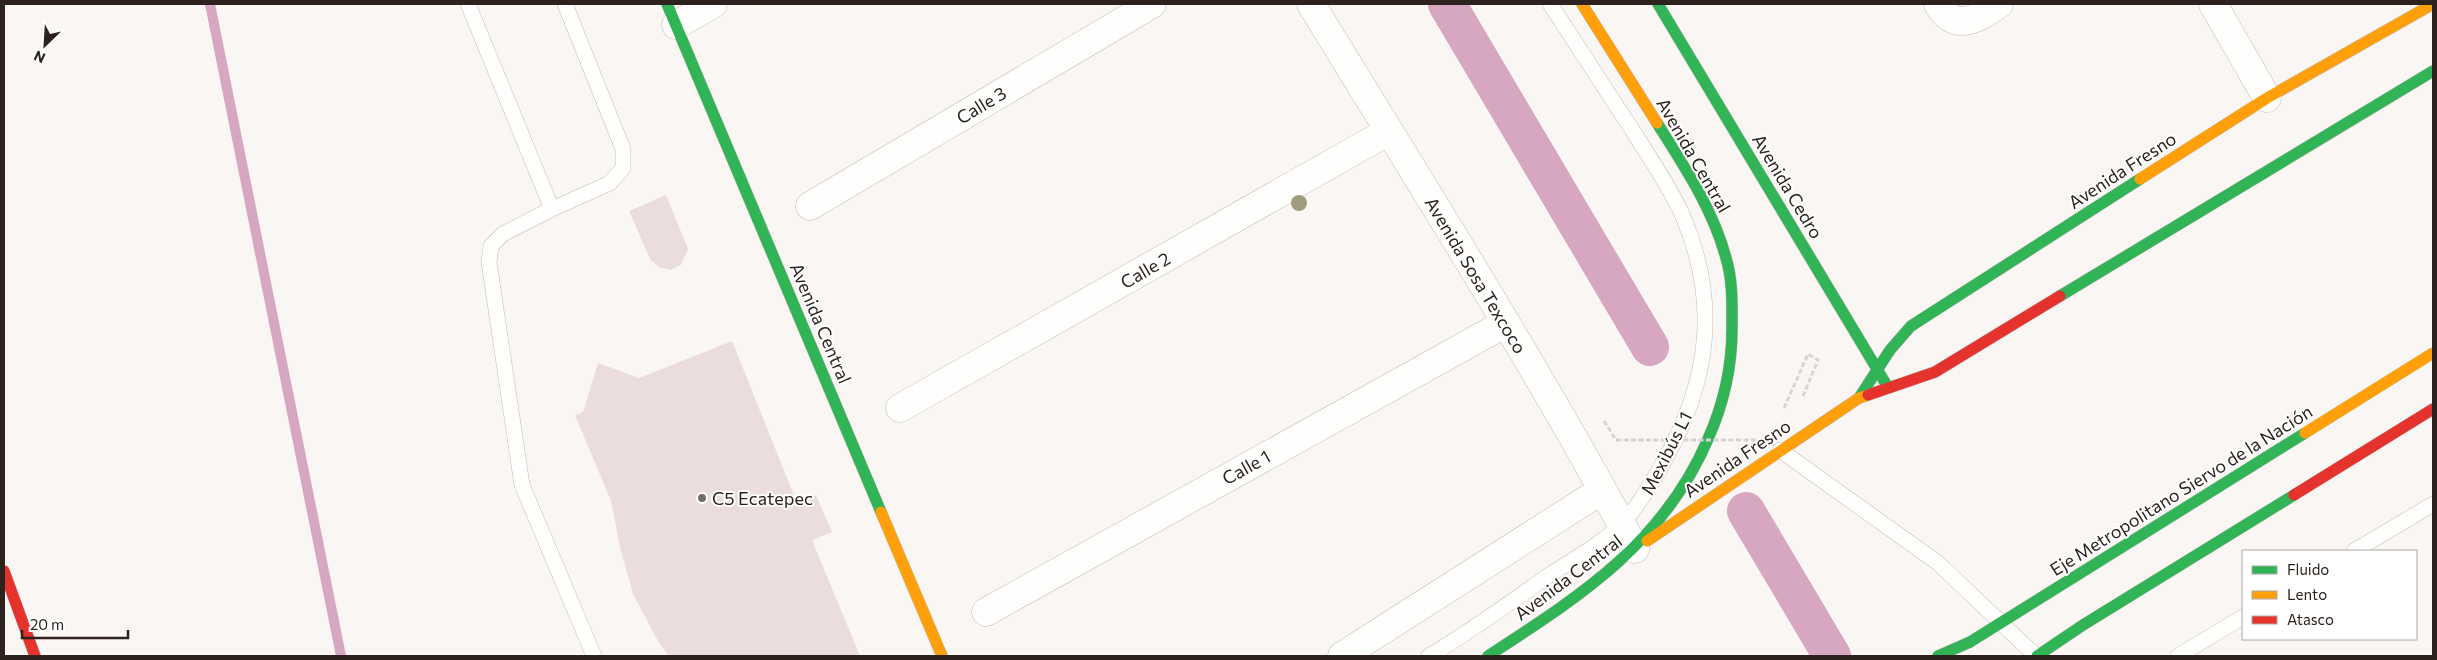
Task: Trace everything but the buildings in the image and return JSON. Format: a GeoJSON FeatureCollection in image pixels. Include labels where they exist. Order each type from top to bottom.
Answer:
{"type":"FeatureCollection","features":[{"type":"Feature","properties":{"kind":"main road","name":"Avenida Central"},"geometry":{"type":"LineString","coordinates":[[1488,656],[1548,617],[1596,582],[1635,549],[1657,525],[1696,464],[1715,423],[1728,381],[1732,345],[1732,285],[1726,255],[1707,205],[1658,123],[1582,4]]}},
{"type":"Feature","properties":{"kind":"main road","name":"Avenida Cedro"},"geometry":{"type":"LineString","coordinates":[[1658,4],[1888,387]]}},
{"type":"Feature","properties":{"kind":"main road","name":"Avenida Fresno"},"geometry":{"type":"LineString","coordinates":[[1859,398],[1879,371],[1890,350],[1911,326],[2267,98],[2433,4]]}},
{"type":"Feature","properties":{"kind":"main road","name":"Avenida Central"},"geometry":{"type":"LineString","coordinates":[[672,14],[942,656]]}},
{"type":"Feature","properties":{"kind":"main road","name":"Avenida Fresno"},"geometry":{"type":"LineString","coordinates":[[1635,549],[1775,445],[1859,398],[1888,387],[1904,385],[1935,372],[2433,72]]}},
{"type":"Feature","properties":{"kind":"main road","name":"Eje Metropolitano Siervo de la Nación"},"geometry":{"type":"LineString","coordinates":[[1947,656],[2433,353]]}},
{"type":"Feature","properties":{"kind":"main road"},"geometry":{"type":"LineString","coordinates":[[2037,656],[2083,625],[2433,409]]}},
{"type":"Feature","properties":{"kind":"main road"},"geometry":{"type":"LineString","coordinates":[[4,570],[35,656]]}},
{"type":"Feature","properties":{"kind":"main road"},"geometry":{"type":"LineString","coordinates":[[1938,656],[1970,642]]}},
{"type":"Feature","properties":{"kind":"street"},"geometry":{"type":"LineString","coordinates":[[672,14],[714,4]]}},
{"type":"Feature","properties":{"kind":"street","name":"Calle 3"},"geometry":{"type":"LineString","coordinates":[[810,206],[1152,4]]}},
{"type":"Feature","properties":{"kind":"street","name":"Avenida Sosa Texcoco"},"geometry":{"type":"LineString","coordinates":[[1311,4],[1506,323],[1635,549]]}},
{"type":"Feature","properties":{"kind":"street"},"geometry":{"type":"LineString","coordinates":[[1938,4],[1948,16],[1958,21],[1974,19],[1999,4]]}},
{"type":"Feature","properties":{"kind":"street"},"geometry":{"type":"LineString","coordinates":[[2212,4],[2267,98]]}},
{"type":"Feature","properties":{"kind":"street","name":"Calle 2"},"geometry":{"type":"LineString","coordinates":[[900,408],[1389,131]]}},
{"type":"Feature","properties":{"kind":"street","name":"Calle 1"},"geometry":{"type":"LineString","coordinates":[[986,612],[1506,323]]}},
{"type":"Feature","properties":{"kind":"street"},"geometry":{"type":"LineString","coordinates":[[1342,656],[1602,490]]}},
{"type":"Feature","properties":{"kind":"lane"},"geometry":{"type":"LineString","coordinates":[[468,4],[552,209]]}},
{"type":"Feature","properties":{"kind":"lane"},"geometry":{"type":"LineString","coordinates":[[565,4],[623,149],[625,159],[623,168],[610,183],[552,209],[496,239],[489,254],[489,262],[522,485],[594,656]]}},
{"type":"Feature","properties":{"kind":"lane","name":"Mexibús L1"},"geometry":{"type":"LineString","coordinates":[[1429,656],[1591,549],[1621,524],[1643,498],[1676,441],[1699,374],[1705,339],[1706,298],[1699,261],[1681,211],[1659,172],[1550,4]]}},
{"type":"Feature","properties":{"kind":"lane"},"geometry":{"type":"LineString","coordinates":[[1775,445],[1938,563],[2037,656]]}},
{"type":"Feature","properties":{"kind":"lane"},"geometry":{"type":"LineString","coordinates":[[2356,550],[2433,504]]}},
{"type":"Feature","properties":{"kind":"lane"},"geometry":{"type":"LineString","coordinates":[[2178,656],[2242,618]]}},
{"type":"Feature","properties":{"kind":"path"},"geometry":{"type":"LineString","coordinates":[[1781,414],[1808,354],[1818,360],[1799,405]]}},
{"type":"Feature","properties":{"kind":"path"},"geometry":{"type":"LineString","coordinates":[[1616,440],[1775,445],[1773,432]]}},
{"type":"Feature","properties":{"kind":"waterway"},"geometry":{"type":"LineString","coordinates":[[210,4],[341,656]]}},
{"type":"Feature","properties":{"kind":"waterway"},"geometry":{"type":"LineString","coordinates":[[1447,4],[1650,347]]}},
{"type":"Feature","properties":{"kind":"waterway"},"geometry":{"type":"LineString","coordinates":[[1746,511],[1832,656]]}},
{"type":"Feature","properties":{"kind":"traffic: fast"},"geometry":{"type":"LineString","coordinates":[[667,4],[881,512]]}},
{"type":"Feature","properties":{"kind":"traffic: fast"},"geometry":{"type":"LineString","coordinates":[[1658,4],[1886,384]]}},
{"type":"Feature","properties":{"kind":"traffic: fast"},"geometry":{"type":"LineString","coordinates":[[2060,296],[2433,71]]}},
{"type":"Feature","properties":{"kind":"traffic: fast"},"geometry":{"type":"LineString","coordinates":[[1488,656],[1586,589],[1643,538],[1668,509],[1689,476],[1719,412],[1729,372],[1732,344],[1730,275],[1714,222],[1706,205],[1657,123]]}},
{"type":"Feature","properties":{"kind":"traffic: fast"},"geometry":{"type":"LineString","coordinates":[[1859,398],[1890,350],[1911,326],[2140,179]]}},
{"type":"Feature","properties":{"kind":"traffic: fast"},"geometry":{"type":"LineString","coordinates":[[1970,642],[2305,433]]}},
{"type":"Feature","properties":{"kind":"traffic: fast"},"geometry":{"type":"LineString","coordinates":[[2037,656],[2083,625],[2294,495]]}},
{"type":"Feature","properties":{"kind":"traffic: fast"},"geometry":{"type":"LineString","coordinates":[[1938,656],[1970,642]]}},
{"type":"Feature","properties":{"kind":"traffic: slow"},"geometry":{"type":"LineString","coordinates":[[1582,4],[1657,123]]}},
{"type":"Feature","properties":{"kind":"traffic: slow"},"geometry":{"type":"LineString","coordinates":[[2140,179],[2267,98],[2433,4]]}},
{"type":"Feature","properties":{"kind":"traffic: slow"},"geometry":{"type":"LineString","coordinates":[[2305,433],[2433,353]]}},
{"type":"Feature","properties":{"kind":"traffic: slow"},"geometry":{"type":"LineString","coordinates":[[1647,541],[1859,398],[1868,395]]}},
{"type":"Feature","properties":{"kind":"traffic: slow"},"geometry":{"type":"LineString","coordinates":[[881,512],[942,656]]}},
{"type":"Feature","properties":{"kind":"traffic: jam"},"geometry":{"type":"LineString","coordinates":[[1868,395],[1935,372],[2060,296]]}},
{"type":"Feature","properties":{"kind":"traffic: jam"},"geometry":{"type":"LineString","coordinates":[[2294,495],[2433,409]]}},
{"type":"Feature","properties":{"kind":"traffic: jam"},"geometry":{"type":"LineString","coordinates":[[4,571],[35,656]]}},
{"type":"Feature","properties":{"kind":"place","name":"C5 Ecatepec"},"geometry":{"type":"Point","coordinates":[702,498]}}]}
